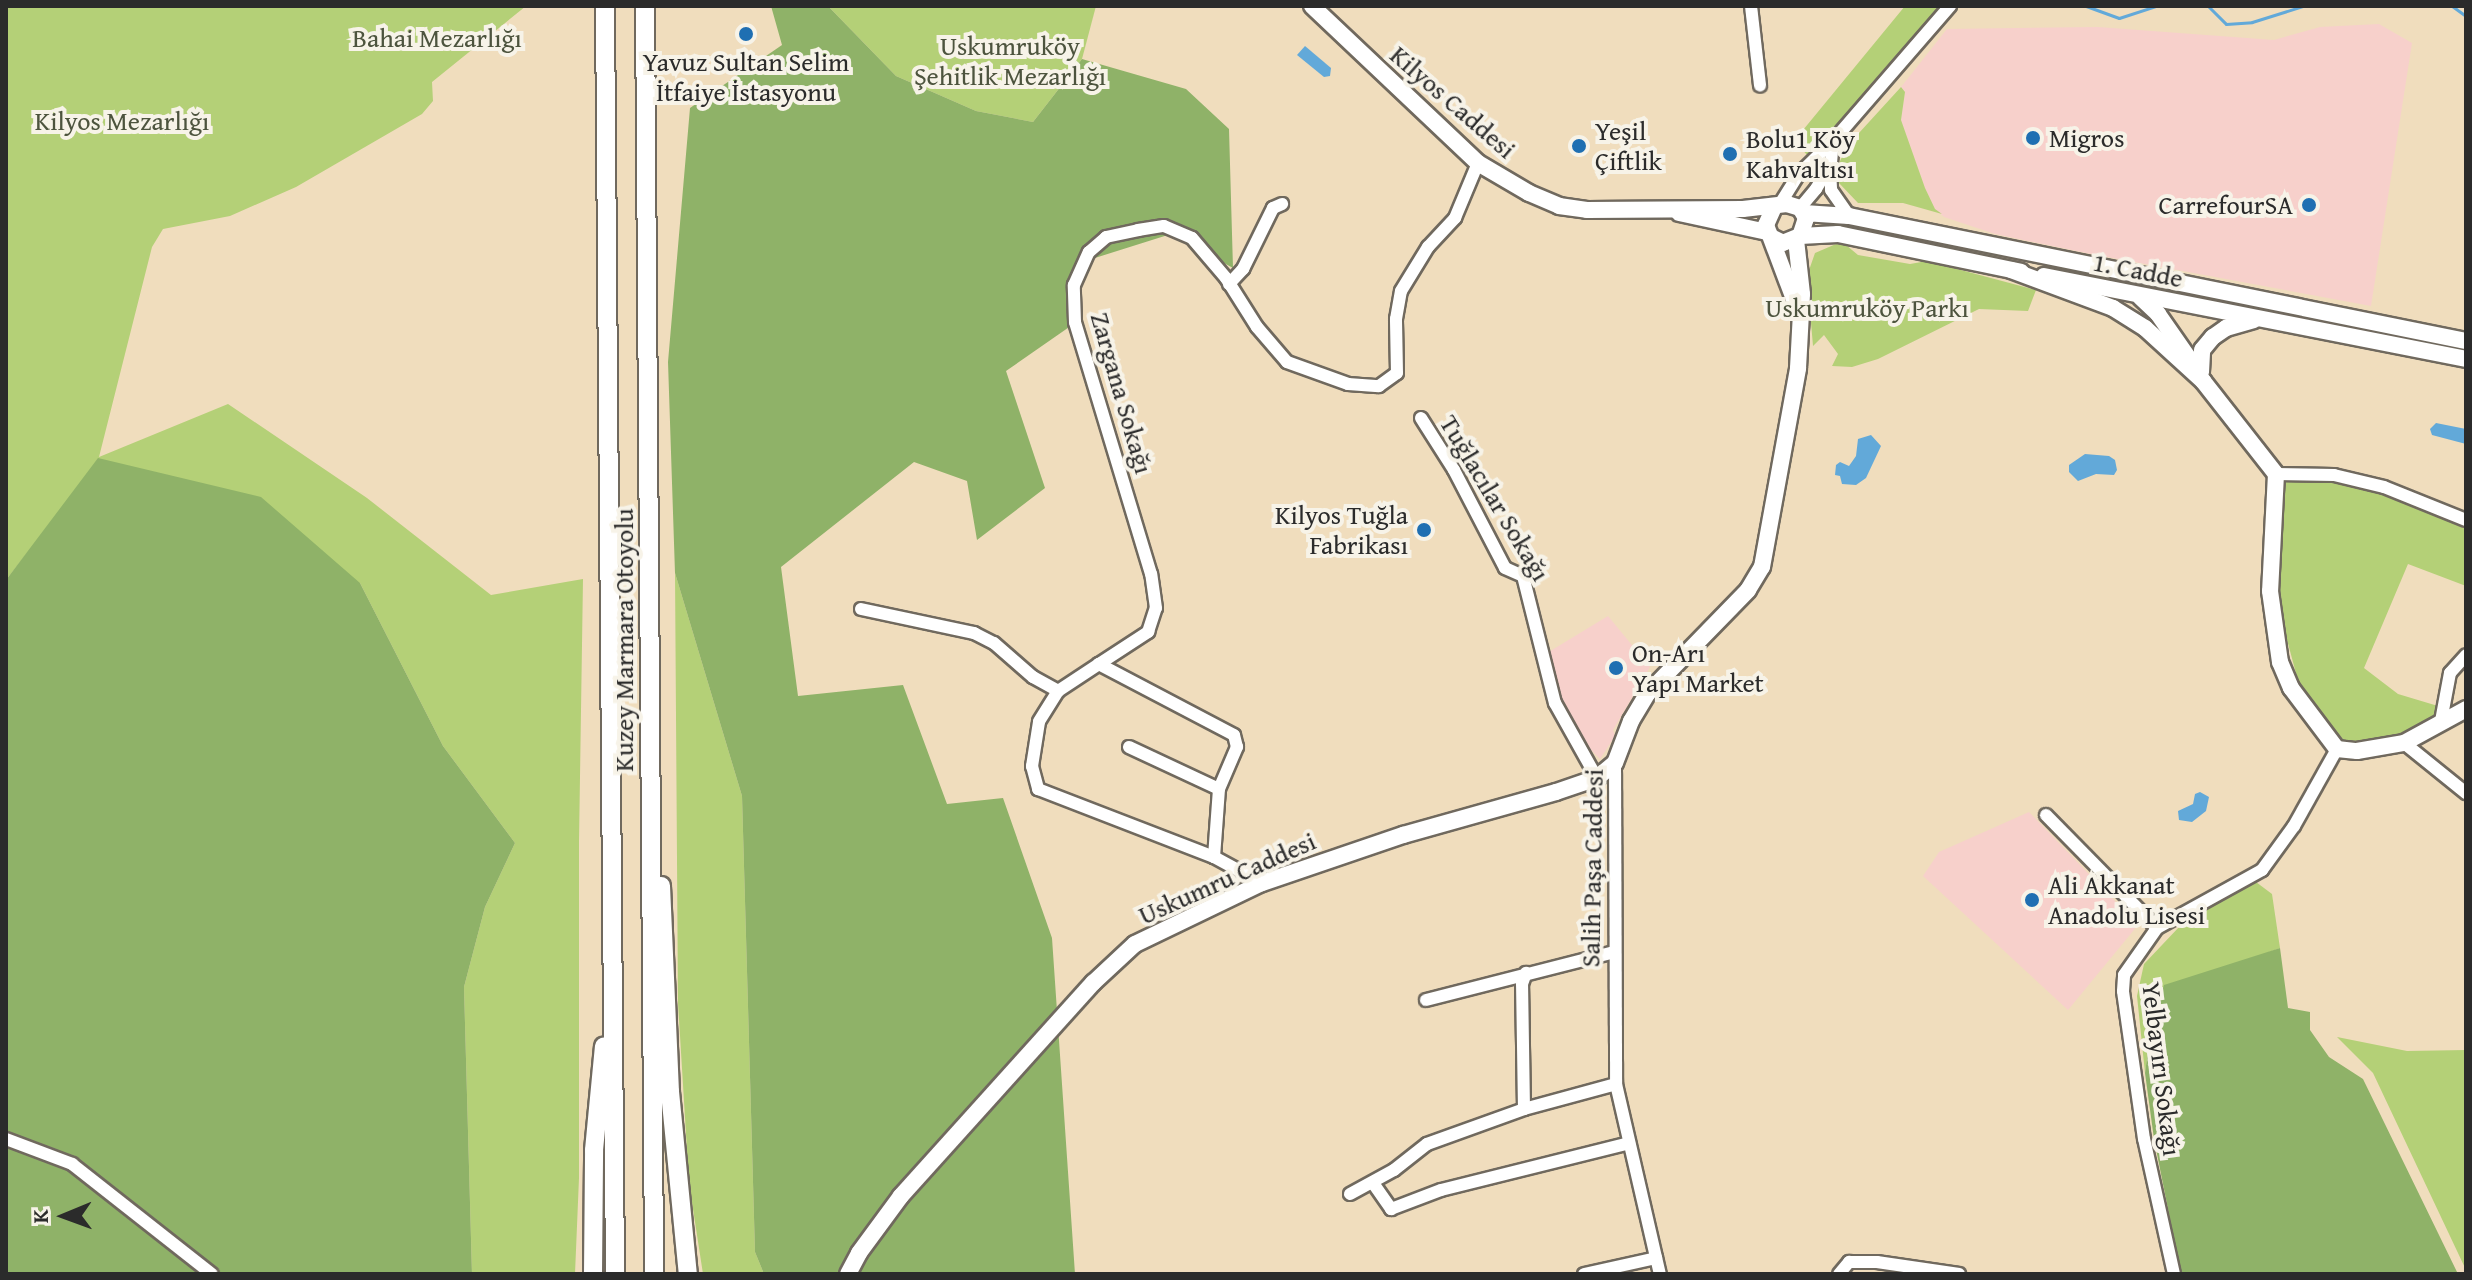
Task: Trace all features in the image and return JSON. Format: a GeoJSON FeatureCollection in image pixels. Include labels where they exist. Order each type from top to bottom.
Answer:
{"type":"FeatureCollection","features":[{"type":"Feature","properties":{"kind":"highway","name":"Kuzey Marmara Otoyolu"},"geometry":{"type":"LineString","coordinates":[[605,6],[615,1274]]}},
{"type":"Feature","properties":{"kind":"highway","name":"Kuzey Marmara Otoyolu"},"geometry":{"type":"LineString","coordinates":[[645,6],[654,1274]]}},
{"type":"Feature","properties":{"kind":"highway"},"geometry":{"type":"LineString","coordinates":[[651,816],[664,914],[670,1092],[688,1274]]}},
{"type":"Feature","properties":{"kind":"highway"},"geometry":{"type":"LineString","coordinates":[[593,1274],[598,1084],[612,996]]}},
{"type":"Feature","properties":{"kind":"main road","name":"Kilyos Caddesi"},"geometry":{"type":"LineString","coordinates":[[1312,6],[1478,163],[1529,193],[1559,206],[1674,211]]}},
{"type":"Feature","properties":{"kind":"main road"},"geometry":{"type":"LineString","coordinates":[[1777,206],[1766,218],[1769,234],[1799,312]]}},
{"type":"Feature","properties":{"kind":"main road"},"geometry":{"type":"LineString","coordinates":[[1777,206],[1802,210],[1806,226],[1798,238],[1783,243],[1769,234],[1696,219],[1674,211],[1777,206]]}},
{"type":"Feature","properties":{"kind":"main road","name":"1. Cadde"},"geometry":{"type":"LineString","coordinates":[[1802,210],[1849,216],[2466,341]]}},
{"type":"Feature","properties":{"kind":"main road","name":"1. Cadde"},"geometry":{"type":"LineString","coordinates":[[1798,238],[1838,234],[2466,359]]}},
{"type":"Feature","properties":{"kind":"main road"},"geometry":{"type":"LineString","coordinates":[[1800,275],[1810,246],[1826,235]]}},
{"type":"Feature","properties":{"kind":"main road","name":"Salih Paşa Caddesi"},"geometry":{"type":"LineString","coordinates":[[1615,763],[1631,721],[1647,694],[1748,590],[1762,567],[1798,368],[1798,238]]}},
{"type":"Feature","properties":{"kind":"main road"},"geometry":{"type":"LineString","coordinates":[[2011,270],[2113,308],[2145,328],[2203,381],[2276,474],[2270,591],[2280,662],[2291,688],[2337,749],[2357,751],[2404,743],[2466,709]]}},
{"type":"Feature","properties":{"kind":"main road"},"geometry":{"type":"LineString","coordinates":[[2110,270],[2138,295],[2190,356],[2203,381]]}},
{"type":"Feature","properties":{"kind":"main road"},"geometry":{"type":"LineString","coordinates":[[2203,381],[2199,362],[2202,350],[2213,337],[2226,328],[2261,319]]}},
{"type":"Feature","properties":{"kind":"main road","name":"Uskumru Caddesi"},"geometry":{"type":"LineString","coordinates":[[848,1274],[859,1253],[901,1196],[1093,983],[1135,944],[1262,883],[1390,839],[1597,778],[1615,763]]}},
{"type":"Feature","properties":{"kind":"street"},"geometry":{"type":"LineString","coordinates":[[1751,6],[1760,85]]}},
{"type":"Feature","properties":{"kind":"street"},"geometry":{"type":"LineString","coordinates":[[1777,206],[1798,175],[1833,141],[1950,6]]}},
{"type":"Feature","properties":{"kind":"street"},"geometry":{"type":"LineString","coordinates":[[1833,141],[1831,190],[1849,216]]}},
{"type":"Feature","properties":{"kind":"street","name":"Zargana Sokağı"},"geometry":{"type":"LineString","coordinates":[[1058,691],[1148,632],[1156,608],[1151,574],[1075,322],[1074,285],[1089,252],[1106,237],[1164,226],[1192,238],[1229,284],[1257,327],[1287,362],[1348,384],[1379,386],[1397,373],[1396,319],[1401,291],[1428,247],[1455,218],[1478,163]]}},
{"type":"Feature","properties":{"kind":"street"},"geometry":{"type":"LineString","coordinates":[[1802,210],[1831,163]]}},
{"type":"Feature","properties":{"kind":"street"},"geometry":{"type":"LineString","coordinates":[[1229,284],[1243,269],[1273,208],[1282,204]]}},
{"type":"Feature","properties":{"kind":"street","name":"Tuğlacılar Sokağı"},"geometry":{"type":"LineString","coordinates":[[1421,418],[1476,510],[1505,568],[1523,576],[1555,703],[1597,778]]}},
{"type":"Feature","properties":{"kind":"street"},"geometry":{"type":"LineString","coordinates":[[2276,474],[2334,475],[2384,487],[2466,520]]}},
{"type":"Feature","properties":{"kind":"street"},"geometry":{"type":"LineString","coordinates":[[861,609],[974,633],[994,643],[1033,677],[1058,691],[1039,722],[1032,766],[1038,789],[1214,857],[1262,883]]}},
{"type":"Feature","properties":{"kind":"street"},"geometry":{"type":"LineString","coordinates":[[2441,721],[2450,673],[2466,655]]}},
{"type":"Feature","properties":{"kind":"street"},"geometry":{"type":"LineString","coordinates":[[1099,664],[1234,735],[1237,747],[1219,789],[1214,857]]}},
{"type":"Feature","properties":{"kind":"street"},"geometry":{"type":"LineString","coordinates":[[2404,743],[2466,793]]}},
{"type":"Feature","properties":{"kind":"street"},"geometry":{"type":"LineString","coordinates":[[1129,747],[1219,789]]}},
{"type":"Feature","properties":{"kind":"street","name":"Yelbayırı Sokağı"},"geometry":{"type":"LineString","coordinates":[[2174,1274],[2144,1139],[2123,991],[2124,975],[2157,928],[2262,870],[2294,826],[2337,749]]}},
{"type":"Feature","properties":{"kind":"street","name":"Salih Paşa Caddesi"},"geometry":{"type":"LineString","coordinates":[[1615,763],[1616,1084],[1660,1274]]}},
{"type":"Feature","properties":{"kind":"street"},"geometry":{"type":"LineString","coordinates":[[2046,815],[2157,928]]}},
{"type":"Feature","properties":{"kind":"street"},"geometry":{"type":"LineString","coordinates":[[1426,1000],[1614,952]]}},
{"type":"Feature","properties":{"kind":"street"},"geometry":{"type":"LineString","coordinates":[[1524,1109],[1522,984],[1526,973]]}},
{"type":"Feature","properties":{"kind":"street"},"geometry":{"type":"LineString","coordinates":[[1350,1194],[1373,1183],[1427,1144],[1524,1109],[1616,1084]]}},
{"type":"Feature","properties":{"kind":"street"},"geometry":{"type":"LineString","coordinates":[[6,1139],[72,1164],[212,1274]]}},
{"type":"Feature","properties":{"kind":"street"},"geometry":{"type":"LineString","coordinates":[[1373,1183],[1391,1209],[1441,1190],[1629,1143]]}},
{"type":"Feature","properties":{"kind":"street"},"geometry":{"type":"LineString","coordinates":[[1584,1274],[1656,1258]]}},
{"type":"Feature","properties":{"kind":"street"},"geometry":{"type":"LineString","coordinates":[[1839,1274],[1849,1262],[1877,1262],[1959,1274]]}},
{"type":"Feature","properties":{"kind":"shaded area"},"geometry":{"type":"Polygon","coordinates":[[[2379,24],[2412,43],[2371,306],[1995,234],[1944,217],[1935,209],[1925,188],[1901,120],[1905,92],[1901,87],[1947,29],[2098,27],[2274,40],[2320,27],[2379,24]]]}},
{"type":"Feature","properties":{"kind":"shaded area"},"geometry":{"type":"Polygon","coordinates":[[[1608,616],[1650,667],[1613,730],[1615,736],[1600,759],[1584,743],[1560,698],[1547,653],[1608,616]]]}},
{"type":"Feature","properties":{"kind":"shaded area","name":"Ali Akkanat Anadolu Lisesi"},"geometry":{"type":"Polygon","coordinates":[[[2029,812],[2138,925],[2068,1010],[1923,876],[1939,852],[2029,812]]]}},
{"type":"Feature","properties":{"kind":"green space"},"geometry":{"type":"Polygon","coordinates":[[[6,6],[526,6],[432,82],[433,101],[422,114],[296,187],[230,216],[163,229],[152,247],[99,457],[228,404],[367,498],[491,595],[583,579],[579,1178],[575,1274],[472,1274],[464,987],[485,907],[515,843],[443,746],[360,583],[27,553],[6,580],[6,6]]]}},
{"type":"Feature","properties":{"kind":"green space"},"geometry":{"type":"Polygon","coordinates":[[[771,6],[828,6],[896,76],[976,111],[1033,122],[1082,59],[1186,89],[1229,129],[1233,268],[1171,234],[1079,263],[1075,323],[1006,371],[1045,488],[977,540],[967,481],[914,462],[781,567],[798,696],[903,685],[947,804],[1003,798],[1052,938],[1075,1274],[764,1274],[755,1252],[742,796],[675,573],[668,362],[690,108],[782,45],[771,6]]]}},
{"type":"Feature","properties":{"kind":"green space","name":"Uskumruköy Şehitlik Mezarlığı"},"geometry":{"type":"Polygon","coordinates":[[[828,6],[1096,6],[1082,59],[1033,122],[976,111],[896,76],[828,6]]]}},
{"type":"Feature","properties":{"kind":"green space"},"geometry":{"type":"Polygon","coordinates":[[[1905,6],[1937,6],[1941,10],[1884,69],[1810,158],[1794,141],[1905,6]]]}},
{"type":"Feature","properties":{"kind":"green space"},"geometry":{"type":"Polygon","coordinates":[[[1901,87],[1905,92],[1901,120],[1925,188],[1935,209],[1942,214],[1903,203],[1858,203],[1839,183],[1839,163],[1848,145],[1901,87]]]}},
{"type":"Feature","properties":{"kind":"green space","name":"Uskumruköy Parkı"},"geometry":{"type":"Polygon","coordinates":[[[1836,244],[1846,245],[1858,255],[1910,264],[1927,261],[2036,290],[2028,311],[1979,309],[1878,359],[1852,367],[1832,366],[1838,354],[1824,335],[1813,346],[1807,276],[1815,253],[1836,244]]]}},
{"type":"Feature","properties":{"kind":"green space"},"geometry":{"type":"Polygon","coordinates":[[[98,458],[261,497],[360,583],[443,746],[515,843],[485,907],[464,987],[472,1274],[6,1274],[6,580],[98,458]]]}},
{"type":"Feature","properties":{"kind":"green space"},"geometry":{"type":"Polygon","coordinates":[[[2282,481],[2334,481],[2382,491],[2466,529],[2466,586],[2408,564],[2364,668],[2398,694],[2438,706],[2434,717],[2399,739],[2347,744],[2301,692],[2275,595],[2282,481]]]}},
{"type":"Feature","properties":{"kind":"green space"},"geometry":{"type":"Polygon","coordinates":[[[675,573],[742,796],[755,1252],[764,1274],[703,1274],[689,1183],[678,1003],[675,573]]]}},
{"type":"Feature","properties":{"kind":"green space"},"geometry":{"type":"Polygon","coordinates":[[[2256,882],[2272,894],[2280,948],[2242,962],[2150,1035],[2145,1073],[2137,996],[2144,964],[2180,926],[2208,907],[2256,882]]]}},
{"type":"Feature","properties":{"kind":"green space"},"geometry":{"type":"Polygon","coordinates":[[[2280,948],[2288,1008],[2310,1012],[2310,1030],[2329,1057],[2363,1079],[2458,1274],[2181,1274],[2154,1139],[2145,1073],[2150,1035],[2164,985],[2280,948]]]}},
{"type":"Feature","properties":{"kind":"green space"},"geometry":{"type":"Polygon","coordinates":[[[2337,1037],[2407,1051],[2466,1050],[2466,1270],[2373,1073],[2337,1037]]]}},
{"type":"Feature","properties":{"kind":"water"},"geometry":{"type":"Polygon","coordinates":[[[1305,46],[1331,68],[1330,76],[1324,77],[1297,55],[1305,46]]]}},
{"type":"Feature","properties":{"kind":"water"},"geometry":{"type":"Polygon","coordinates":[[[2436,423],[2466,429],[2466,444],[2432,435],[2430,429],[2436,423]]]}},
{"type":"Feature","properties":{"kind":"water"},"geometry":{"type":"Polygon","coordinates":[[[1871,435],[1881,446],[1866,478],[1856,485],[1842,484],[1840,476],[1835,475],[1836,465],[1840,462],[1849,466],[1856,456],[1858,439],[1871,435]]]}},
{"type":"Feature","properties":{"kind":"water"},"geometry":{"type":"Polygon","coordinates":[[[2085,454],[2109,456],[2115,460],[2117,470],[2114,475],[2096,474],[2078,481],[2069,472],[2069,465],[2085,454]]]}},
{"type":"Feature","properties":{"kind":"water"},"geometry":{"type":"Polygon","coordinates":[[[2200,792],[2209,797],[2206,811],[2192,822],[2179,820],[2178,811],[2193,804],[2195,794],[2200,792]]]}},
{"type":"Feature","properties":{"kind":"waterway"},"geometry":{"type":"LineString","coordinates":[[2086,6],[2119,18],[2157,6]]}},
{"type":"Feature","properties":{"kind":"waterway"},"geometry":{"type":"LineString","coordinates":[[2208,6],[2226,24],[2252,22],[2303,6]]}},
{"type":"Feature","properties":{"kind":"waterway"},"geometry":{"type":"LineString","coordinates":[[2452,6],[2466,16]]}},
{"type":"Feature","properties":{"kind":"place","name":"Yavuz Sultan Selim İtfaiye İstasyonu"},"geometry":{"type":"Point","coordinates":[746,34]}},
{"type":"Feature","properties":{"kind":"place","name":"Migros"},"geometry":{"type":"Point","coordinates":[2033,138]}},
{"type":"Feature","properties":{"kind":"place","name":"Yeşil Çiftlik"},"geometry":{"type":"Point","coordinates":[1579,146]}},
{"type":"Feature","properties":{"kind":"place","name":"Bolu1 Köy Kahvaltısı"},"geometry":{"type":"Point","coordinates":[1730,154]}},
{"type":"Feature","properties":{"kind":"place","name":"CarrefourSA"},"geometry":{"type":"Point","coordinates":[2309,205]}},
{"type":"Feature","properties":{"kind":"place","name":"Kilyos Tuğla Fabrikası"},"geometry":{"type":"Point","coordinates":[1424,530]}},
{"type":"Feature","properties":{"kind":"place","name":"On-Arı Yapı Market"},"geometry":{"type":"Point","coordinates":[1616,668]}},
{"type":"Feature","properties":{"kind":"place","name":"Ali Akkanat Anadolu Lisesi"},"geometry":{"type":"Point","coordinates":[2032,900]}},
{"type":"Feature","properties":{"kind":"park label","name":"Bahai Mezarlığı"},"geometry":{"type":"Point","coordinates":[437,38]}},
{"type":"Feature","properties":{"kind":"park label","name":"Kilyos Mezarlığı"},"geometry":{"type":"Point","coordinates":[122,121]}}]}
